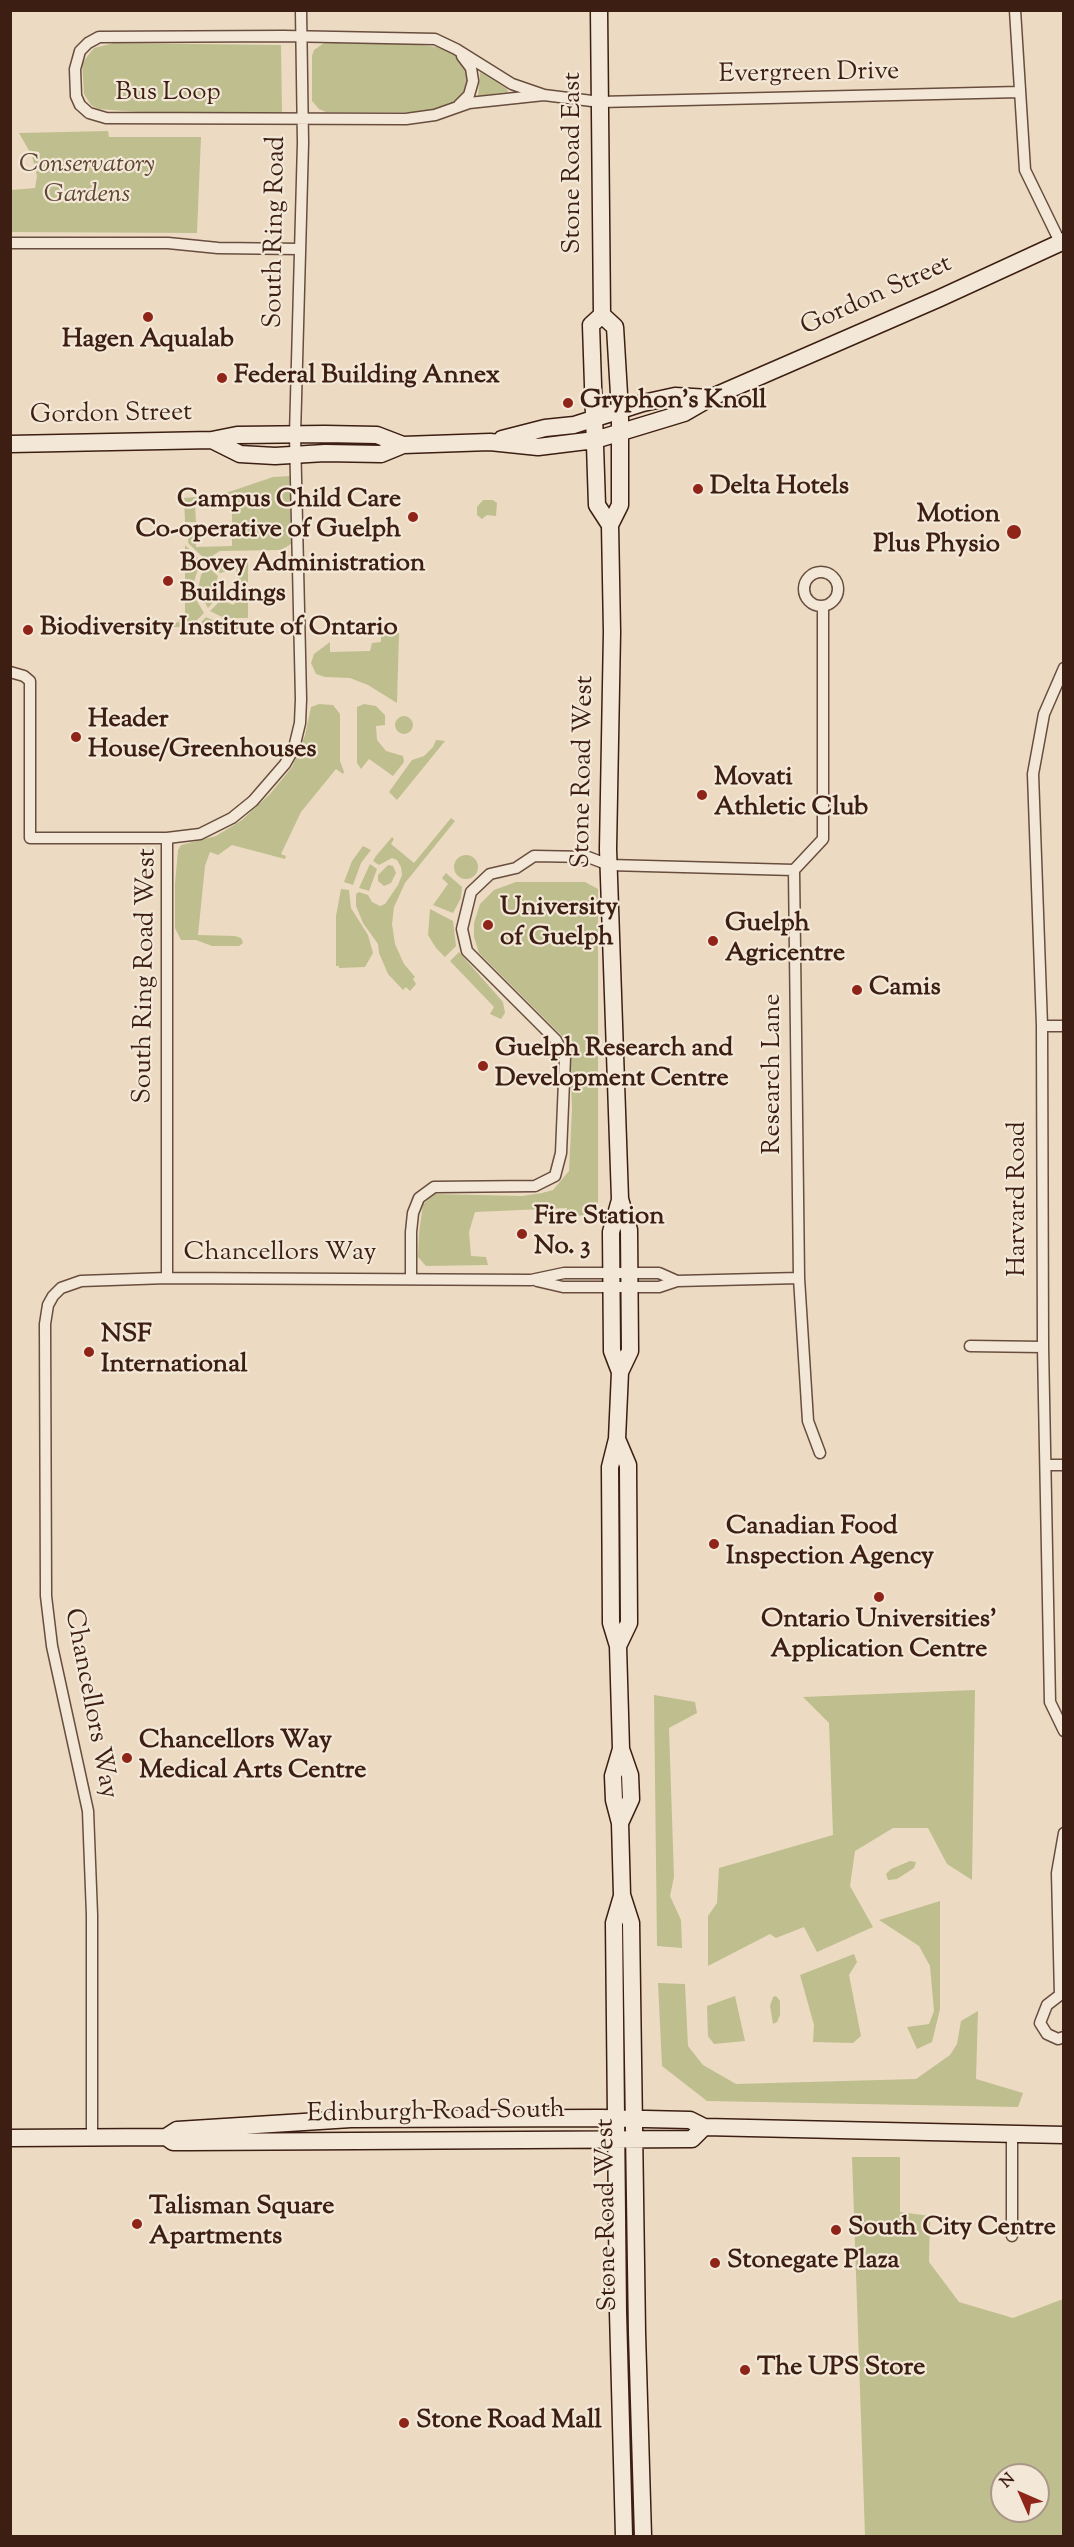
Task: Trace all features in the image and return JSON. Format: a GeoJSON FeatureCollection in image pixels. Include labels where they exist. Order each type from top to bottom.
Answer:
{"type":"FeatureCollection","features":[{"type":"Feature","properties":{"kind":"main road","name":"Stone Road East"},"geometry":{"type":"LineString","coordinates":[[599,10],[602,315],[615,327],[620,433]]}},
{"type":"Feature","properties":{"kind":"main road","name":"Gordon Street"},"geometry":{"type":"LineString","coordinates":[[212,440],[240,454],[295,455],[381,454],[403,446],[490,442],[538,447],[595,440],[684,413],[710,398],[1062,242]]}},
{"type":"Feature","properties":{"kind":"main road","name":"Stone Road East"},"geometry":{"type":"LineString","coordinates":[[595,440],[591,325],[602,315]]}},
{"type":"Feature","properties":{"kind":"main road","name":"Gordon Street"},"geometry":{"type":"LineString","coordinates":[[490,442],[545,428],[594,420],[675,396],[710,398]]}},
{"type":"Feature","properties":{"kind":"main road","name":"Stone Road West"},"geometry":{"type":"LineString","coordinates":[[620,433],[620,505],[610,525],[612,632],[609,865],[620,1199],[629,1230],[620,1280],[630,1351],[620,1372],[617,1439],[610,1467],[610,1546],[611,1623],[618,1646],[621,1749],[630,1775],[631,1799],[620,1823],[622,1895],[631,1923],[637,2334],[643,2536]]}},
{"type":"Feature","properties":{"kind":"main road","name":"Gordon Street"},"geometry":{"type":"LineString","coordinates":[[10,444],[212,440],[237,435],[377,435],[403,446]]}},
{"type":"Feature","properties":{"kind":"main road","name":"Stone Road West"},"geometry":{"type":"LineString","coordinates":[[595,440],[597,505],[610,525]]}},
{"type":"Feature","properties":{"kind":"main road","name":"Stone Road West"},"geometry":{"type":"LineString","coordinates":[[622,1895],[614,1923],[618,2312],[624,2536]]}},
{"type":"Feature","properties":{"kind":"main road","name":"Edinburgh Road South"},"geometry":{"type":"LineString","coordinates":[[10,2138],[166,2137],[177,2130],[351,2119],[616,2118],[690,2120],[704,2127],[1064,2135]]}},
{"type":"Feature","properties":{"kind":"main road","name":"Edinburgh Road South"},"geometry":{"type":"LineString","coordinates":[[166,2137],[173,2142],[692,2139],[704,2127]]}},
{"type":"Feature","properties":{"kind":"main road"},"geometry":{"type":"LineString","coordinates":[[618,2312],[637,2334]]}},
{"type":"Feature","properties":{"kind":"street","name":"South Ring Road"},"geometry":{"type":"LineString","coordinates":[[295,455],[302,118],[301,10]]}},
{"type":"Feature","properties":{"kind":"street"},"geometry":{"type":"LineString","coordinates":[[1015,10],[1025,171],[1062,242]]}},
{"type":"Feature","properties":{"kind":"street","name":"Bus Loop"},"geometry":{"type":"LineString","coordinates":[[544,95],[469,103],[424,118],[406,119],[99,117],[84,110],[77,100],[75,69],[80,51],[99,37],[435,39],[456,49],[512,84],[544,95],[600,102]]}},
{"type":"Feature","properties":{"kind":"street","name":"Bus Loop"},"geometry":{"type":"LineString","coordinates":[[446,112],[465,100],[472,88],[471,68],[456,49]]}},
{"type":"Feature","properties":{"kind":"street","name":"Evergreen Drive"},"geometry":{"type":"LineString","coordinates":[[600,102],[1019,92]]}},
{"type":"Feature","properties":{"kind":"street"},"geometry":{"type":"LineString","coordinates":[[10,243],[168,243],[218,248],[300,249]]}},
{"type":"Feature","properties":{"kind":"street","name":"South Ring Road West"},"geometry":{"type":"LineString","coordinates":[[167,1278],[167,838],[200,834],[232,818],[263,791],[285,764],[294,748],[300,723],[301,699],[295,455]]}},
{"type":"Feature","properties":{"kind":"street"},"geometry":{"type":"LineString","coordinates":[[411,1278],[411,1232],[413,1213],[419,1198],[434,1187],[535,1186],[555,1176],[561,1153],[565,1057],[556,1040],[467,951],[462,929],[471,892],[490,874],[516,868],[534,856],[588,857],[609,865],[794,870],[823,838],[823,606]]}},
{"type":"Feature","properties":{"kind":"street","name":"Harvard Road"},"geometry":{"type":"LineString","coordinates":[[1064,668],[1044,714],[1033,774],[1042,1026],[1043,1347],[1050,1702],[1064,1731]]}},
{"type":"Feature","properties":{"kind":"street"},"geometry":{"type":"LineString","coordinates":[[10,672],[24,676],[30,681],[30,838],[167,838]]}},
{"type":"Feature","properties":{"kind":"street","name":"Research Lane"},"geometry":{"type":"LineString","coordinates":[[794,870],[799,1278],[808,1421],[820,1453]]}},
{"type":"Feature","properties":{"kind":"street"},"geometry":{"type":"LineString","coordinates":[[1042,1026],[1064,1026]]}},
{"type":"Feature","properties":{"kind":"street","name":"Chancellors Way"},"geometry":{"type":"LineString","coordinates":[[92,2137],[92,1915],[88,1811],[52,1646],[46,1596],[45,1324],[48,1305],[53,1296],[70,1283],[81,1281],[167,1278],[531,1280],[564,1274],[620,1280]]}},
{"type":"Feature","properties":{"kind":"street"},"geometry":{"type":"LineString","coordinates":[[620,1280],[659,1287],[677,1281],[799,1278]]}},
{"type":"Feature","properties":{"kind":"street"},"geometry":{"type":"LineString","coordinates":[[969,1346],[1043,1347]]}},
{"type":"Feature","properties":{"kind":"street"},"geometry":{"type":"LineString","coordinates":[[1046,1465],[1064,1465]]}},
{"type":"Feature","properties":{"kind":"street"},"geometry":{"type":"LineString","coordinates":[[1064,1833],[1057,1873],[1062,1996],[1047,2004],[1040,2023],[1047,2034],[1058,2040],[1064,2037]]}},
{"type":"Feature","properties":{"kind":"street"},"geometry":{"type":"LineString","coordinates":[[1012,2134],[1012,2236]]}},
{"type":"Feature","properties":{"kind":"green space"},"geometry":{"type":"Polygon","coordinates":[[[114,43],[281,45],[282,112],[139,112],[98,109],[91,105],[84,94],[82,63],[94,48],[114,43]]]}},
{"type":"Feature","properties":{"kind":"green space"},"geometry":{"type":"Polygon","coordinates":[[[324,43],[414,44],[436,47],[453,53],[463,62],[468,72],[467,90],[458,101],[426,112],[326,112],[319,109],[312,101],[312,56],[314,50],[324,43]]]}},
{"type":"Feature","properties":{"kind":"green space"},"geometry":{"type":"Polygon","coordinates":[[[480,72],[507,89],[508,92],[478,96],[480,72]]]}},
{"type":"Feature","properties":{"kind":"green space","name":"Conservatory Gardens"},"geometry":{"type":"Polygon","coordinates":[[[108,131],[109,137],[201,137],[197,233],[11,232],[11,190],[35,188],[37,176],[32,156],[19,133],[108,131]]]}},
{"type":"Feature","properties":{"kind":"green space"},"geometry":{"type":"Polygon","coordinates":[[[290,476],[291,544],[281,550],[220,551],[206,560],[188,543],[189,529],[195,529],[196,547],[232,546],[232,505],[195,505],[196,522],[185,522],[184,498],[220,495],[273,477],[290,476]]]}},
{"type":"Feature","properties":{"kind":"green space"},"geometry":{"type":"Polygon","coordinates":[[[483,500],[493,500],[497,503],[496,516],[487,515],[482,519],[477,515],[477,507],[483,500]]]}},
{"type":"Feature","properties":{"kind":"green space"},"geometry":{"type":"Polygon","coordinates":[[[185,545],[203,563],[194,582],[194,596],[204,613],[190,627],[171,627],[174,623],[179,622],[180,618],[185,617],[185,545]]]}},
{"type":"Feature","properties":{"kind":"green space"},"geometry":{"type":"Polygon","coordinates":[[[229,557],[248,557],[248,618],[224,618],[210,611],[221,600],[234,605],[239,587],[236,569],[220,573],[212,565],[218,560],[229,557]]]}},
{"type":"Feature","properties":{"kind":"green space"},"geometry":{"type":"Polygon","coordinates":[[[207,566],[218,576],[214,589],[218,597],[208,608],[201,596],[199,585],[201,575],[207,566]]]}},
{"type":"Feature","properties":{"kind":"green space"},"geometry":{"type":"Polygon","coordinates":[[[206,617],[222,624],[261,626],[261,629],[194,629],[206,617]]]}},
{"type":"Feature","properties":{"kind":"green space"},"geometry":{"type":"Polygon","coordinates":[[[399,633],[397,703],[368,685],[350,678],[325,677],[316,674],[311,663],[314,654],[330,642],[330,652],[370,651],[372,643],[381,642],[381,634],[399,633]]]}},
{"type":"Feature","properties":{"kind":"green space"},"geometry":{"type":"Polygon","coordinates":[[[319,704],[333,705],[340,714],[340,761],[343,774],[336,769],[301,812],[281,854],[286,856],[285,859],[232,845],[218,855],[210,852],[205,866],[198,935],[235,936],[241,938],[243,943],[239,946],[212,946],[196,940],[181,940],[175,928],[178,850],[181,845],[216,836],[242,820],[270,794],[292,767],[305,735],[311,707],[319,704]]]}},
{"type":"Feature","properties":{"kind":"green space"},"geometry":{"type":"Polygon","coordinates":[[[364,704],[376,706],[385,715],[385,725],[376,726],[377,740],[386,751],[403,756],[404,762],[393,776],[369,759],[361,769],[357,763],[357,707],[364,704]]]}},
{"type":"Feature","properties":{"kind":"green space"},"geometry":{"type":"Polygon","coordinates":[[[404,716],[410,719],[413,725],[410,731],[404,734],[398,731],[395,725],[398,719],[404,716]]]}},
{"type":"Feature","properties":{"kind":"green space"},"geometry":{"type":"Polygon","coordinates":[[[436,740],[445,741],[397,800],[389,792],[412,760],[424,756],[436,740]]]}},
{"type":"Feature","properties":{"kind":"green space"},"geometry":{"type":"Polygon","coordinates":[[[451,818],[455,821],[405,883],[394,907],[392,924],[395,944],[404,964],[415,977],[413,979],[416,984],[410,991],[406,987],[403,990],[388,974],[379,953],[378,944],[363,923],[356,906],[356,894],[359,892],[368,895],[372,902],[380,906],[385,904],[398,885],[402,875],[401,867],[397,860],[392,858],[379,865],[373,861],[376,856],[392,837],[394,839],[391,844],[414,863],[451,818]]]}},
{"type":"Feature","properties":{"kind":"green space"},"geometry":{"type":"Polygon","coordinates":[[[363,846],[371,850],[361,863],[353,885],[344,882],[352,861],[363,846]]]}},
{"type":"Feature","properties":{"kind":"green space"},"geometry":{"type":"Polygon","coordinates":[[[466,855],[475,858],[478,867],[475,876],[466,879],[457,876],[454,867],[457,858],[466,855]]]}},
{"type":"Feature","properties":{"kind":"green space"},"geometry":{"type":"Polygon","coordinates":[[[370,864],[377,869],[369,891],[359,888],[370,864]]]}},
{"type":"Feature","properties":{"kind":"green space"},"geometry":{"type":"Polygon","coordinates":[[[388,865],[393,866],[396,873],[391,883],[384,886],[378,881],[378,875],[388,865]]]}},
{"type":"Feature","properties":{"kind":"green space"},"geometry":{"type":"Polygon","coordinates":[[[446,873],[462,887],[461,898],[453,913],[433,905],[448,884],[442,878],[446,873]]]}},
{"type":"Feature","properties":{"kind":"green space"},"geometry":{"type":"Polygon","coordinates":[[[516,882],[585,882],[598,889],[598,1215],[567,1216],[567,1208],[475,1212],[469,1232],[471,1256],[486,1257],[488,1265],[426,1266],[418,1257],[419,1233],[423,1204],[435,1194],[522,1196],[542,1193],[553,1190],[569,1171],[572,1109],[570,1052],[567,1041],[479,953],[474,937],[474,923],[480,904],[494,890],[516,882]]]}},
{"type":"Feature","properties":{"kind":"green space"},"geometry":{"type":"Polygon","coordinates":[[[341,889],[349,890],[351,908],[368,935],[373,953],[365,967],[339,968],[336,966],[336,916],[341,889]]]}},
{"type":"Feature","properties":{"kind":"green space"},"geometry":{"type":"Polygon","coordinates":[[[430,909],[453,921],[456,946],[445,957],[428,935],[430,909]]]}},
{"type":"Feature","properties":{"kind":"green space"},"geometry":{"type":"Polygon","coordinates":[[[459,952],[503,1002],[505,1013],[501,1019],[490,1014],[494,1007],[450,961],[459,952]]]}},
{"type":"Feature","properties":{"kind":"green space"},"geometry":{"type":"Polygon","coordinates":[[[975,1690],[972,1880],[947,1864],[928,1828],[893,1828],[855,1851],[850,1886],[873,1927],[817,1952],[804,1927],[776,1938],[770,1934],[708,1966],[708,1916],[717,1903],[719,1868],[833,1835],[829,1723],[803,1697],[975,1690]]]}},
{"type":"Feature","properties":{"kind":"green space"},"geometry":{"type":"Polygon","coordinates":[[[654,1695],[695,1702],[697,1713],[669,1728],[674,1877],[670,1896],[681,1920],[682,1948],[657,1946],[654,1695]]]}},
{"type":"Feature","properties":{"kind":"green space"},"geometry":{"type":"Polygon","coordinates":[[[910,1861],[916,1862],[914,1868],[897,1879],[888,1880],[886,1874],[891,1869],[910,1861]]]}},
{"type":"Feature","properties":{"kind":"green space"},"geometry":{"type":"Polygon","coordinates":[[[940,1901],[940,2009],[932,2042],[917,2049],[907,2027],[929,2024],[934,2011],[930,1966],[919,1946],[879,1920],[940,1901]]]}},
{"type":"Feature","properties":{"kind":"green space"},"geometry":{"type":"Polygon","coordinates":[[[854,1954],[857,1962],[849,1975],[861,2036],[853,2043],[813,2042],[814,2025],[800,1975],[854,1954]]]}},
{"type":"Feature","properties":{"kind":"green space"},"geometry":{"type":"Polygon","coordinates":[[[658,1983],[685,1984],[688,2046],[703,2065],[736,2084],[916,2079],[950,2055],[957,2044],[961,2021],[978,2011],[976,2079],[1023,2093],[1018,2107],[707,2101],[662,2066],[658,1983]]]}},
{"type":"Feature","properties":{"kind":"green space"},"geometry":{"type":"Polygon","coordinates":[[[735,1996],[745,2041],[714,2044],[708,2036],[707,2006],[735,1996]]]}},
{"type":"Feature","properties":{"kind":"green space"},"geometry":{"type":"Polygon","coordinates":[[[776,1996],[780,2001],[780,2015],[777,2022],[773,2024],[770,2006],[773,1997],[776,1996]]]}},
{"type":"Feature","properties":{"kind":"green space"},"geometry":{"type":"Polygon","coordinates":[[[852,2157],[900,2157],[900,2212],[930,2216],[929,2262],[959,2302],[1013,2318],[1063,2299],[1063,2536],[865,2536],[852,2157]]]}},
{"type":"Feature","properties":{"kind":"place","name":"Hagen Aqualab"},"geometry":{"type":"Point","coordinates":[148,317]}},
{"type":"Feature","properties":{"kind":"place","name":"Federal Building Annex"},"geometry":{"type":"Point","coordinates":[222,378]}},
{"type":"Feature","properties":{"kind":"place","name":"Gryphon's Knoll"},"geometry":{"type":"Point","coordinates":[568,403]}},
{"type":"Feature","properties":{"kind":"place","name":"Delta Hotels"},"geometry":{"type":"Point","coordinates":[698,489]}},
{"type":"Feature","properties":{"kind":"place","name":"Campus Child Care Co-operative of Guelph"},"geometry":{"type":"Point","coordinates":[413,517]}},
{"type":"Feature","properties":{"kind":"place","name":"Motion Plus Physio"},"geometry":{"type":"Point","coordinates":[1014,532]}},
{"type":"Feature","properties":{"kind":"place","name":"Bovey Administration Buildings"},"geometry":{"type":"Point","coordinates":[168,581]}},
{"type":"Feature","properties":{"kind":"place","name":"Biodiversity Institute of Ontario"},"geometry":{"type":"Point","coordinates":[28,630]}},
{"type":"Feature","properties":{"kind":"place","name":"Header House/Greenhouses"},"geometry":{"type":"Point","coordinates":[76,737]}},
{"type":"Feature","properties":{"kind":"place","name":"Movati Athletic Club"},"geometry":{"type":"Point","coordinates":[702,795]}},
{"type":"Feature","properties":{"kind":"place","name":"University of Guelph"},"geometry":{"type":"Point","coordinates":[488,925]}},
{"type":"Feature","properties":{"kind":"place","name":"Guelph Agricentre"},"geometry":{"type":"Point","coordinates":[713,941]}},
{"type":"Feature","properties":{"kind":"place","name":"Camis"},"geometry":{"type":"Point","coordinates":[857,990]}},
{"type":"Feature","properties":{"kind":"place","name":"Guelph Research and Development Centre"},"geometry":{"type":"Point","coordinates":[483,1066]}},
{"type":"Feature","properties":{"kind":"place","name":"Fire Station No. 3"},"geometry":{"type":"Point","coordinates":[522,1234]}},
{"type":"Feature","properties":{"kind":"place","name":"NSF International"},"geometry":{"type":"Point","coordinates":[89,1352]}},
{"type":"Feature","properties":{"kind":"place","name":"Canadian Food Inspection Agency"},"geometry":{"type":"Point","coordinates":[714,1544]}},
{"type":"Feature","properties":{"kind":"place","name":"Ontario Universities' Application Centre"},"geometry":{"type":"Point","coordinates":[879,1597]}},
{"type":"Feature","properties":{"kind":"place","name":"Chancellors Way Medical Arts Centre"},"geometry":{"type":"Point","coordinates":[127,1758]}},
{"type":"Feature","properties":{"kind":"place","name":"Talisman Square Apartments"},"geometry":{"type":"Point","coordinates":[137,2224]}},
{"type":"Feature","properties":{"kind":"place","name":"South City Centre"},"geometry":{"type":"Point","coordinates":[836,2230]}},
{"type":"Feature","properties":{"kind":"place","name":"Stonegate Plaza"},"geometry":{"type":"Point","coordinates":[715,2263]}},
{"type":"Feature","properties":{"kind":"place","name":"The UPS Store"},"geometry":{"type":"Point","coordinates":[745,2370]}},
{"type":"Feature","properties":{"kind":"place","name":"Stone Road Mall"},"geometry":{"type":"Point","coordinates":[404,2423]}}]}
